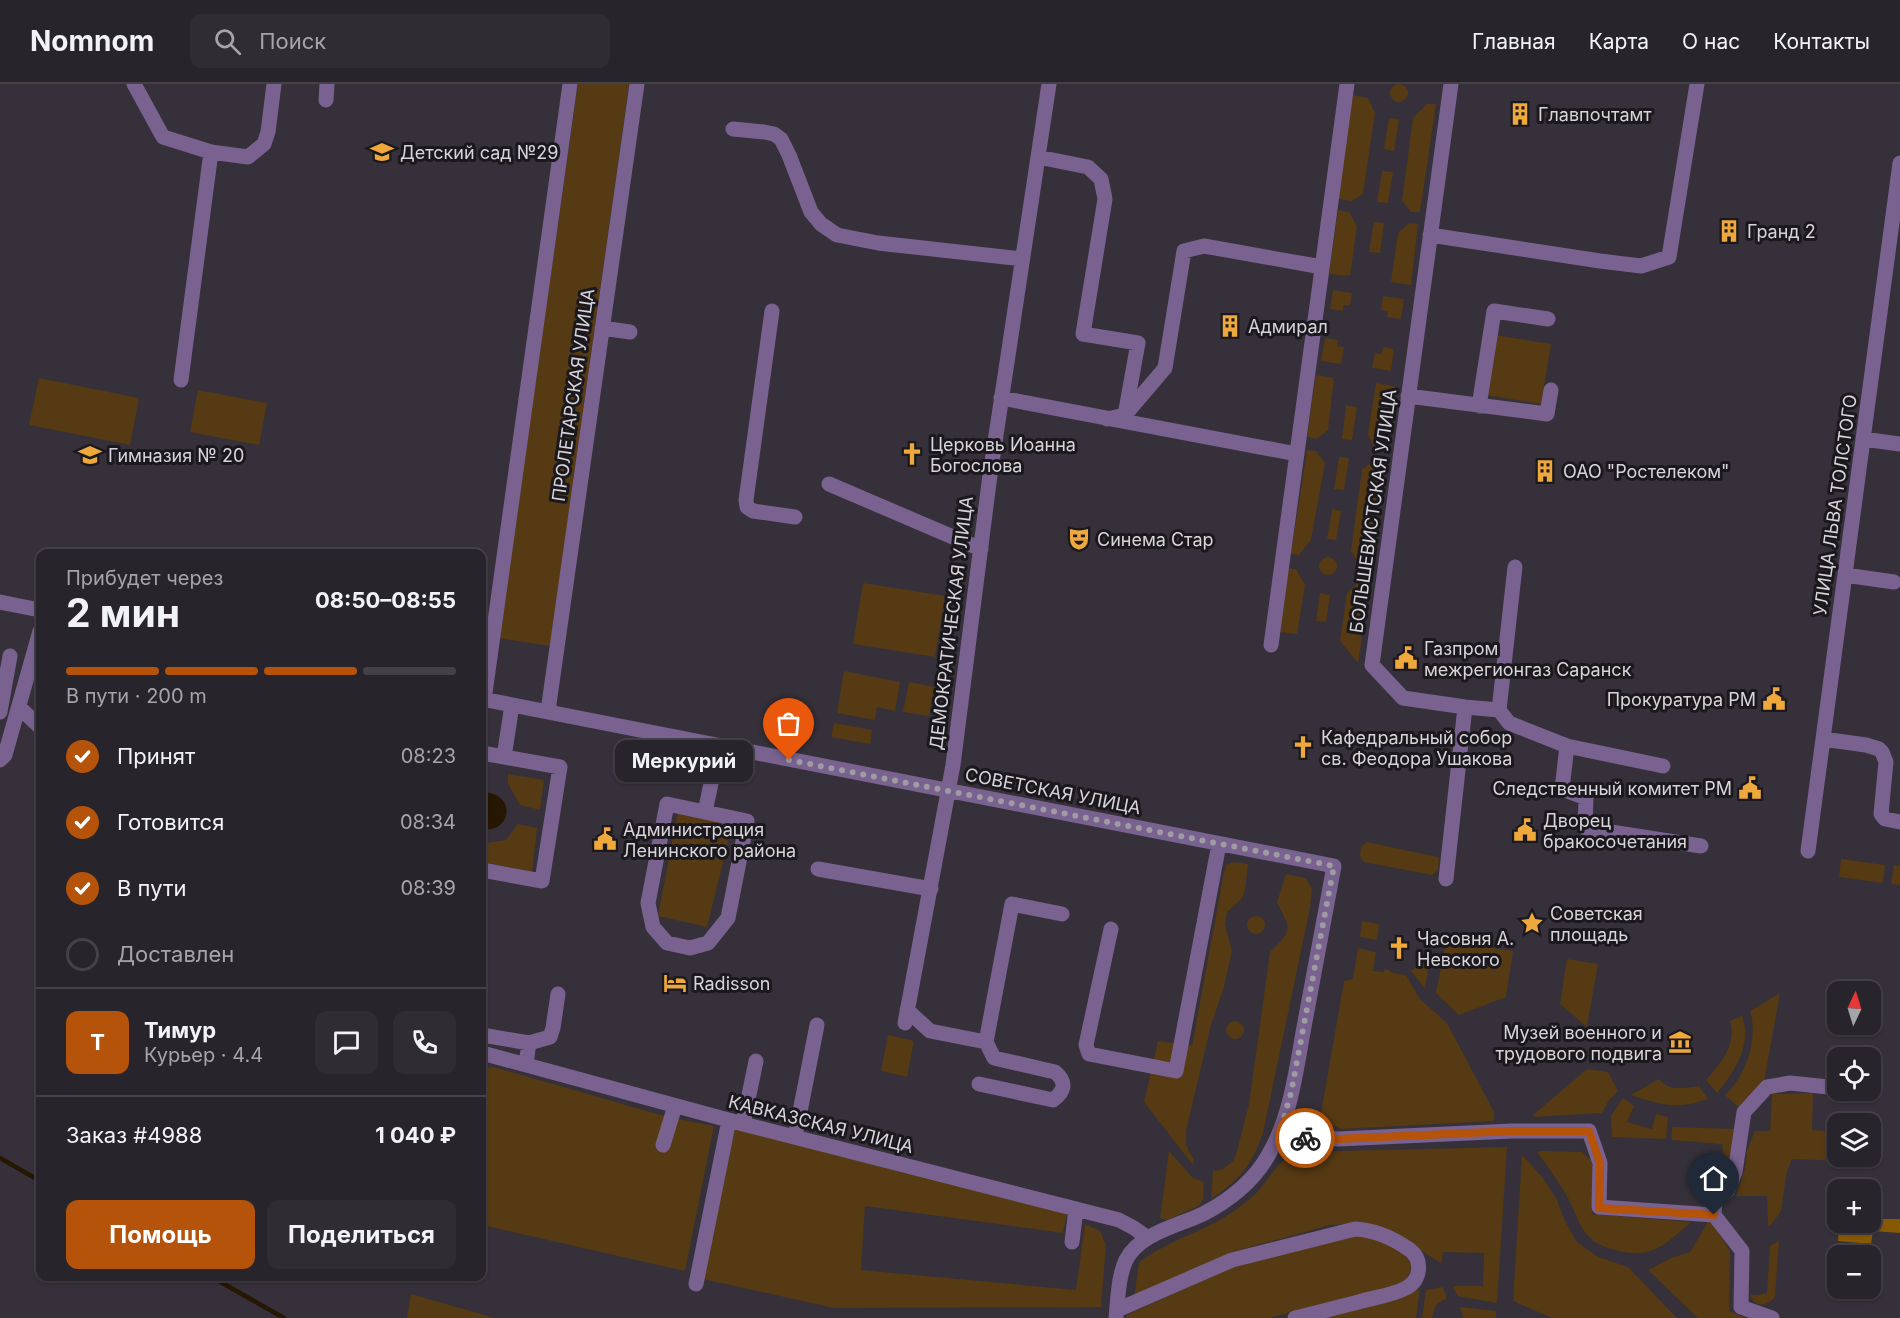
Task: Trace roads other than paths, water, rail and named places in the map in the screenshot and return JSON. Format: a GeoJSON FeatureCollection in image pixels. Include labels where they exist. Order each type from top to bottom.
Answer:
{"type":"FeatureCollection","features":[{"type":"Feature","properties":{"kind":"street"},"geometry":{"type":"LineString","coordinates":[[134,84],[163,137],[211,152],[248,158],[264,144],[268,132],[274,84]]}},
{"type":"Feature","properties":{"kind":"street"},"geometry":{"type":"LineString","coordinates":[[326,100],[327,84]]}},
{"type":"Feature","properties":{"kind":"street"},"geometry":{"type":"LineString","coordinates":[[486,679],[570,84]]}},
{"type":"Feature","properties":{"kind":"street","name":"ПРОЛЕТАРСКАЯ УЛИЦА"},"geometry":{"type":"LineString","coordinates":[[548,711],[638,84]]}},
{"type":"Feature","properties":{"kind":"street","name":"ДЕМОКРАТИЧЕСКАЯ УЛИЦА"},"geometry":{"type":"LineString","coordinates":[[986,1042],[930,1030],[906,1017],[949,791],[1001,398],[1049,84]]}},
{"type":"Feature","properties":{"kind":"street"},"geometry":{"type":"LineString","coordinates":[[1271,645],[1347,84]]}},
{"type":"Feature","properties":{"kind":"street","name":"БОЛЬШЕВИСТСКАЯ УЛИЦА"},"geometry":{"type":"LineString","coordinates":[[1451,84],[1372,665],[1403,698],[1465,706]]}},
{"type":"Feature","properties":{"kind":"street"},"geometry":{"type":"LineString","coordinates":[[1430,235],[1641,266],[1669,257],[1697,84]]}},
{"type":"Feature","properties":{"kind":"street"},"geometry":{"type":"LineString","coordinates":[[733,129],[774,134],[781,139],[811,212],[821,224],[837,235],[878,243],[1022,259]]}},
{"type":"Feature","properties":{"kind":"street"},"geometry":{"type":"LineString","coordinates":[[181,380],[211,152]]}},
{"type":"Feature","properties":{"kind":"street"},"geometry":{"type":"LineString","coordinates":[[1038,157],[1088,167],[1101,179],[1105,199],[1083,334],[1138,343],[1125,415]]}},
{"type":"Feature","properties":{"kind":"street","name":"УЛИЦА ЛЬВА ТОЛСТОГО"},"geometry":{"type":"LineString","coordinates":[[1808,851],[1863,438],[1894,256],[1900,164]]}},
{"type":"Feature","properties":{"kind":"street"},"geometry":{"type":"LineString","coordinates":[[1107,419],[1125,415],[1165,368],[1184,251],[1204,246],[1322,267]]}},
{"type":"Feature","properties":{"kind":"street"},"geometry":{"type":"LineString","coordinates":[[772,311],[746,500],[747,507],[753,511],[795,517]]}},
{"type":"Feature","properties":{"kind":"street"},"geometry":{"type":"LineString","coordinates":[[1479,406],[1494,311],[1548,319]]}},
{"type":"Feature","properties":{"kind":"street"},"geometry":{"type":"LineString","coordinates":[[602,328],[630,332]]}},
{"type":"Feature","properties":{"kind":"street"},"geometry":{"type":"LineString","coordinates":[[1408,396],[1547,414],[1551,390]]}},
{"type":"Feature","properties":{"kind":"street"},"geometry":{"type":"LineString","coordinates":[[1001,398],[1297,454]]}},
{"type":"Feature","properties":{"kind":"street"},"geometry":{"type":"LineString","coordinates":[[1863,438],[1900,444]]}},
{"type":"Feature","properties":{"kind":"street"},"geometry":{"type":"LineString","coordinates":[[829,484],[981,549]]}},
{"type":"Feature","properties":{"kind":"street"},"geometry":{"type":"LineString","coordinates":[[1515,567],[1499,710],[1509,723],[1567,746],[1663,766]]}},
{"type":"Feature","properties":{"kind":"street"},"geometry":{"type":"LineString","coordinates":[[1845,575],[1894,582]]}},
{"type":"Feature","properties":{"kind":"street"},"geometry":{"type":"LineString","coordinates":[[0,602],[36,609]]}},
{"type":"Feature","properties":{"kind":"street"},"geometry":{"type":"LineString","coordinates":[[0,760],[5,755],[36,645]]}},
{"type":"Feature","properties":{"kind":"street"},"geometry":{"type":"LineString","coordinates":[[10,656],[0,714],[17,713],[36,725]]}},
{"type":"Feature","properties":{"kind":"street","name":"СОВЕТСКАЯ УЛИЦА"},"geometry":{"type":"LineString","coordinates":[[486,701],[1334,866],[1291,1093],[1279,1135]]}},
{"type":"Feature","properties":{"kind":"street"},"geometry":{"type":"LineString","coordinates":[[504,757],[512,705]]}},
{"type":"Feature","properties":{"kind":"street"},"geometry":{"type":"LineString","coordinates":[[1446,879],[1465,706],[1499,710]]}},
{"type":"Feature","properties":{"kind":"street"},"geometry":{"type":"LineString","coordinates":[[1823,739],[1866,745],[1882,752],[1886,762],[1881,814],[1885,819],[1900,822]]}},
{"type":"Feature","properties":{"kind":"street"},"geometry":{"type":"LineString","coordinates":[[705,812],[719,746]]}},
{"type":"Feature","properties":{"kind":"street"},"geometry":{"type":"LineString","coordinates":[[1567,746],[1562,789],[1586,798],[1585,828],[1701,846]]}},
{"type":"Feature","properties":{"kind":"street"},"geometry":{"type":"LineString","coordinates":[[486,754],[560,767],[542,881],[486,871]]}},
{"type":"Feature","properties":{"kind":"street"},"geometry":{"type":"LineString","coordinates":[[667,804],[705,812],[747,821],[728,918],[708,943],[690,948],[667,943],[653,927],[648,903],[667,804]]}},
{"type":"Feature","properties":{"kind":"street"},"geometry":{"type":"LineString","coordinates":[[1111,929],[1086,1045],[1089,1054],[1176,1071],[1219,844]]}},
{"type":"Feature","properties":{"kind":"street"},"geometry":{"type":"LineString","coordinates":[[818,869],[931,889]]}},
{"type":"Feature","properties":{"kind":"street"},"geometry":{"type":"LineString","coordinates":[[980,1084],[1053,1100],[1061,1094],[1062,1078],[1056,1072],[994,1058],[986,1042],[1012,904],[1062,914]]}},
{"type":"Feature","properties":{"kind":"street"},"geometry":{"type":"LineString","coordinates":[[486,1036],[529,1043],[550,1037],[558,994]]}},
{"type":"Feature","properties":{"kind":"street"},"geometry":{"type":"LineString","coordinates":[[795,1137],[817,1025]]}},
{"type":"Feature","properties":{"kind":"street"},"geometry":{"type":"LineString","coordinates":[[526,1064],[529,1043]]}},
{"type":"Feature","properties":{"kind":"street","name":"КАВКАЗСКАЯ УЛИЦА"},"geometry":{"type":"LineString","coordinates":[[486,1054],[736,1122],[1119,1220],[1148,1238]]}},
{"type":"Feature","properties":{"kind":"street"},"geometry":{"type":"LineString","coordinates":[[696,1284],[736,1122],[756,1061]]}},
{"type":"Feature","properties":{"kind":"street"},"geometry":{"type":"LineString","coordinates":[[1772,1318],[1742,1306],[1742,1251],[1714,1215],[1715,1200],[1728,1190],[1735,1172],[1744,1112],[1767,1087],[1790,1083],[1827,1087]]}},
{"type":"Feature","properties":{"kind":"street"},"geometry":{"type":"LineString","coordinates":[[663,1145],[675,1106]]}},
{"type":"Feature","properties":{"kind":"street"},"geometry":{"type":"LineString","coordinates":[[1117,1314],[1121,1274],[1133,1249],[1148,1238],[1202,1214],[1234,1194],[1257,1172],[1279,1135],[1338,1139],[1512,1131],[1589,1131],[1600,1163],[1599,1208],[1714,1215]]}},
{"type":"Feature","properties":{"kind":"street"},"geometry":{"type":"LineString","coordinates":[[1072,1242],[1077,1209]]}},
{"type":"Feature","properties":{"kind":"street"},"geometry":{"type":"LineString","coordinates":[[1117,1314],[1232,1260],[1355,1229],[1383,1234],[1412,1251],[1418,1260],[1419,1270],[1416,1279],[1408,1287],[1386,1295],[1295,1318]]}},
{"type":"Feature","properties":{"kind":"waterway"},"geometry":{"type":"LineString","coordinates":[[0,1158],[36,1179]]}},
{"type":"Feature","properties":{"kind":"waterway"},"geometry":{"type":"LineString","coordinates":[[219,1281],[284,1318]]}},
{"type":"Feature","properties":{"kind":"place","name":"Главпочтамт"},"geometry":{"type":"Point","coordinates":[1520,114]}},
{"type":"Feature","properties":{"kind":"place","name":"Детский сад №29"},"geometry":{"type":"Point","coordinates":[382,152]}},
{"type":"Feature","properties":{"kind":"place","name":"Гранд 2"},"geometry":{"type":"Point","coordinates":[1729,231]}},
{"type":"Feature","properties":{"kind":"place","name":"Адмирал"},"geometry":{"type":"Point","coordinates":[1230,326]}},
{"type":"Feature","properties":{"kind":"place","name":"Церковь Иоанна Богослова"},"geometry":{"type":"Point","coordinates":[912,454]}},
{"type":"Feature","properties":{"kind":"place","name":"Гимназия № 20"},"geometry":{"type":"Point","coordinates":[90,455]}},
{"type":"Feature","properties":{"kind":"place","name":"ОАО \"Ростелеком\""},"geometry":{"type":"Point","coordinates":[1545,471]}},
{"type":"Feature","properties":{"kind":"place","name":"Синема Стар"},"geometry":{"type":"Point","coordinates":[1079,539]}},
{"type":"Feature","properties":{"kind":"place","name":"Газпром межрегионгаз Саранск"},"geometry":{"type":"Point","coordinates":[1406,658]}},
{"type":"Feature","properties":{"kind":"place","name":"Прокуратура РМ"},"geometry":{"type":"Point","coordinates":[1774,699]}},
{"type":"Feature","properties":{"kind":"place","name":"Кафедральный собор св. Феодора Ушакова"},"geometry":{"type":"Point","coordinates":[1303,747]}},
{"type":"Feature","properties":{"kind":"place","name":"Меркурий"},"geometry":{"type":"Point","coordinates":[789,760]}},
{"type":"Feature","properties":{"kind":"place","name":"Следственный комитет РМ"},"geometry":{"type":"Point","coordinates":[1750,788]}},
{"type":"Feature","properties":{"kind":"place","name":"Дворец бракосочетания"},"geometry":{"type":"Point","coordinates":[1525,830]}},
{"type":"Feature","properties":{"kind":"place","name":"Администрация Ленинского района"},"geometry":{"type":"Point","coordinates":[605,839]}},
{"type":"Feature","properties":{"kind":"place","name":"Советская площадь"},"geometry":{"type":"Point","coordinates":[1532,923]}},
{"type":"Feature","properties":{"kind":"place","name":"Часовня А. Невского"},"geometry":{"type":"Point","coordinates":[1399,948]}},
{"type":"Feature","properties":{"kind":"place","name":"Radisson"},"geometry":{"type":"Point","coordinates":[675,983]}},
{"type":"Feature","properties":{"kind":"place","name":"Музей военного и трудового подвига"},"geometry":{"type":"Point","coordinates":[1680,1042]}}]}
